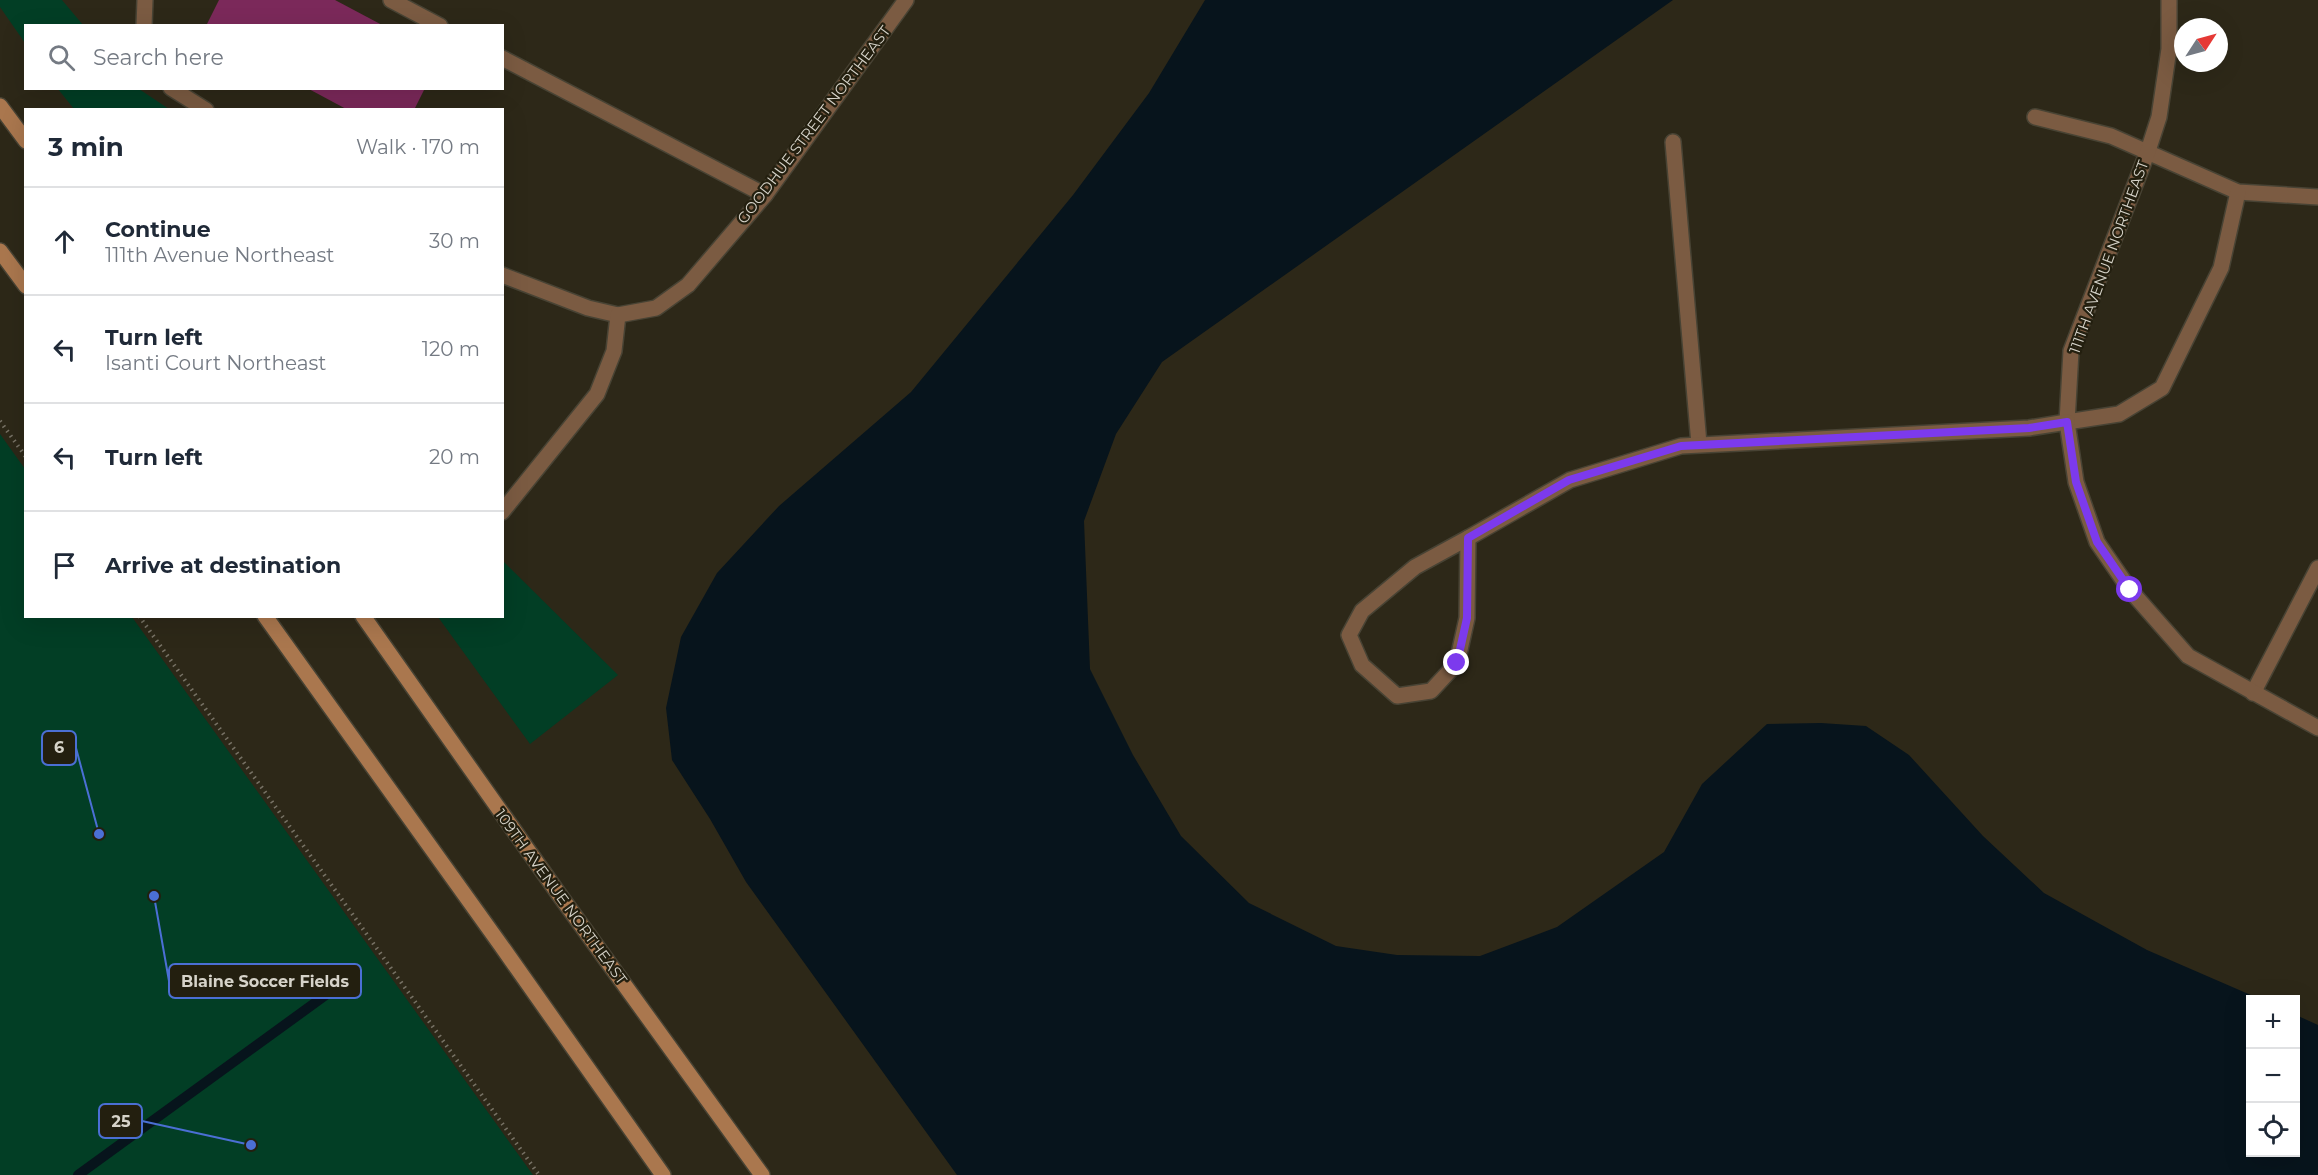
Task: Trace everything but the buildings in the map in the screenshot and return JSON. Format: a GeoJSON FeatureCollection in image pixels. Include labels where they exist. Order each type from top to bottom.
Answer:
{"type":"FeatureCollection","features":[{"type":"Feature","properties":{"kind":"main road"},"geometry":{"type":"LineString","coordinates":[[0,106],[24,138]]}},
{"type":"Feature","properties":{"kind":"main road"},"geometry":{"type":"LineString","coordinates":[[0,251],[24,283]]}},
{"type":"Feature","properties":{"kind":"main road"},"geometry":{"type":"LineString","coordinates":[[265,618],[663,1175]]}},
{"type":"Feature","properties":{"kind":"main road","name":"109TH AVENUE NORTHEAST"},"geometry":{"type":"LineString","coordinates":[[364,618],[558,893],[762,1175]]}},
{"type":"Feature","properties":{"kind":"street"},"geometry":{"type":"LineString","coordinates":[[144,24],[145,0]]}},
{"type":"Feature","properties":{"kind":"street"},"geometry":{"type":"LineString","coordinates":[[391,0],[436,24]]}},
{"type":"Feature","properties":{"kind":"street","name":"GOODHUE STREET NORTHEAST"},"geometry":{"type":"LineString","coordinates":[[618,315],[656,308],[688,285],[765,195],[906,0]]}},
{"type":"Feature","properties":{"kind":"street","name":"111TH AVENUE NORTHEAST"},"geometry":{"type":"LineString","coordinates":[[2169,0],[2169,49],[2159,117],[2071,351],[2067,422],[2076,482],[2097,542],[2130,590],[2188,656],[2318,729]]}},
{"type":"Feature","properties":{"kind":"street"},"geometry":{"type":"LineString","coordinates":[[504,59],[765,195]]}},
{"type":"Feature","properties":{"kind":"street"},"geometry":{"type":"LineString","coordinates":[[174,90],[203,108]]}},
{"type":"Feature","properties":{"kind":"street"},"geometry":{"type":"LineString","coordinates":[[2035,117],[2111,136],[2238,192],[2318,197]]}},
{"type":"Feature","properties":{"kind":"street"},"geometry":{"type":"LineString","coordinates":[[1673,142],[1699,444]]}},
{"type":"Feature","properties":{"kind":"street"},"geometry":{"type":"LineString","coordinates":[[1468,538],[1467,618],[1457,663],[1431,691],[1397,696],[1362,665],[1349,635],[1362,611],[1415,567],[1569,480],[1681,446],[2029,428],[2119,414],[2162,388],[2221,268],[2238,192]]}},
{"type":"Feature","properties":{"kind":"street"},"geometry":{"type":"LineString","coordinates":[[504,275],[588,308],[618,315],[614,351],[597,394],[504,510]]}},
{"type":"Feature","properties":{"kind":"street"},"geometry":{"type":"LineString","coordinates":[[2253,693],[2318,568]]}},
{"type":"Feature","properties":{"kind":"path"},"geometry":{"type":"LineString","coordinates":[[0,421],[24,454]]}},
{"type":"Feature","properties":{"kind":"path"},"geometry":{"type":"LineString","coordinates":[[140,618],[540,1175]]}},
{"type":"Feature","properties":{"kind":"green space"},"geometry":{"type":"Polygon","coordinates":[[[0,0],[62,0],[82,24],[24,24],[24,42],[0,7],[0,0]]]}},
{"type":"Feature","properties":{"kind":"green space"},"geometry":{"type":"Polygon","coordinates":[[[59,90],[140,90],[168,108],[73,108],[59,90]]]}},
{"type":"Feature","properties":{"kind":"green space"},"geometry":{"type":"Polygon","coordinates":[[[0,434],[24,468],[24,618],[133,618],[533,1175],[0,1175],[0,434]]]}},
{"type":"Feature","properties":{"kind":"green space"},"geometry":{"type":"Polygon","coordinates":[[[504,562],[618,675],[530,744],[439,618],[504,618],[504,562]]]}},
{"type":"Feature","properties":{"kind":"shaded area"},"geometry":{"type":"Polygon","coordinates":[[[1205,0],[1673,0],[1162,362],[1116,434],[1084,521],[1090,669],[1133,755],[1181,836],[1249,903],[1336,946],[1397,955],[1480,956],[1557,927],[1664,852],[1702,784],[1767,724],[1821,723],[1866,726],[1909,755],[1983,836],[2044,893],[2147,950],[2251,995],[2246,995],[2246,1157],[2300,1157],[2300,1017],[2318,1025],[2318,1175],[957,1175],[746,882],[710,819],[672,760],[666,708],[681,637],[717,573],[779,506],[911,392],[1073,195],[1149,93],[1205,0]]]}},
{"type":"Feature","properties":{"kind":"waterway"},"geometry":{"type":"LineString","coordinates":[[78,1175],[334,989]]}},
{"type":"Feature","properties":{"kind":"place","name":"6"},"geometry":{"type":"Point","coordinates":[99,834]}},
{"type":"Feature","properties":{"kind":"place","name":"Blaine Soccer Fields"},"geometry":{"type":"Point","coordinates":[154,896]}},
{"type":"Feature","properties":{"kind":"place","name":"25"},"geometry":{"type":"Point","coordinates":[251,1145]}},
{"type":"Feature","properties":{"kind":"route"},"geometry":{"type":"LineString","coordinates":[[1457,663],[1467,618],[1468,538],[1569,480],[1681,446],[2029,428],[2067,422],[2076,482],[2097,542],[2130,590]]}}]}
